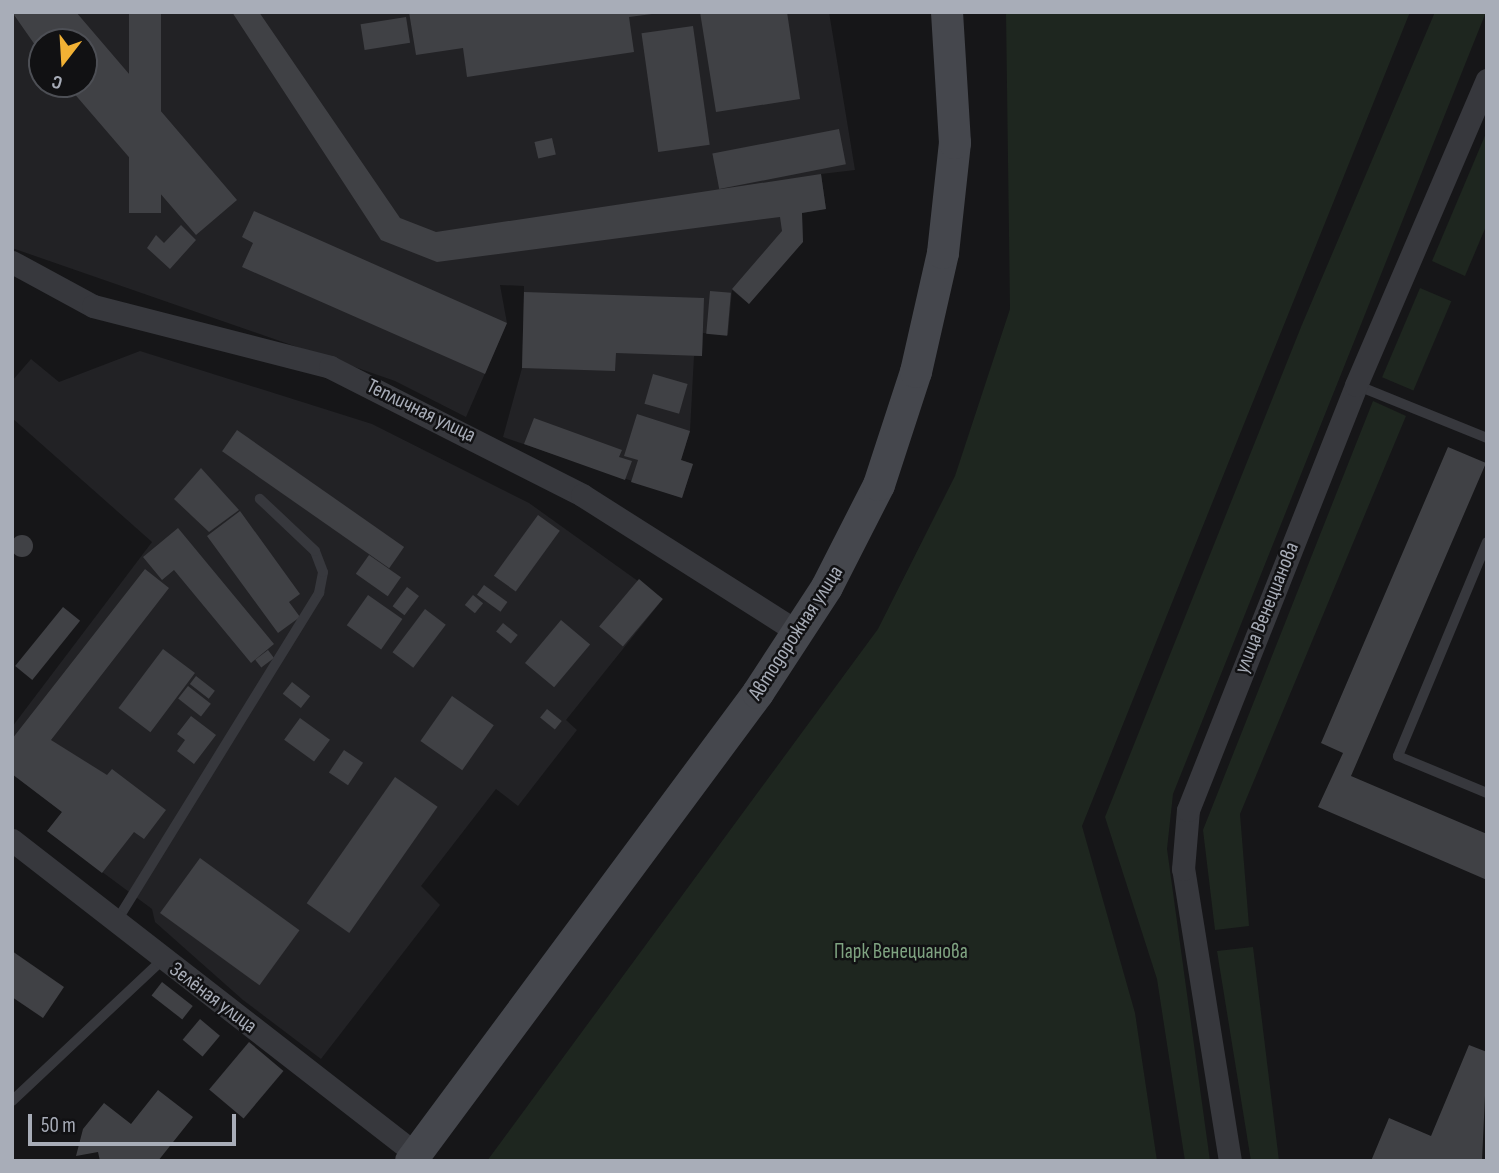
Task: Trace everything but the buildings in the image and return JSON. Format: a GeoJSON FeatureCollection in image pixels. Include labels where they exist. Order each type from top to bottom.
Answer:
{"type":"FeatureCollection","features":[{"type":"Feature","properties":{"kind":"main road","name":"Автодорожная улица"},"geometry":{"type":"LineString","coordinates":[[413,1157],[798,632],[879,485],[930,319],[955,143],[947,12]]}},
{"type":"Feature","properties":{"kind":"street","name":"улица Венецианова"},"geometry":{"type":"LineString","coordinates":[[1230,1161],[1183,869],[1184,826],[1356,385],[1487,80]]}},
{"type":"Feature","properties":{"kind":"street","name":"Тепличная улица"},"geometry":{"type":"LineString","coordinates":[[12,262],[93,306],[330,367],[582,495],[798,632]]}},
{"type":"Feature","properties":{"kind":"street","name":"Зелёная улица"},"geometry":{"type":"LineString","coordinates":[[12,840],[413,1157]]}},
{"type":"Feature","properties":{"kind":"lane"},"geometry":{"type":"LineString","coordinates":[[1356,385],[1487,438]]}},
{"type":"Feature","properties":{"kind":"lane"},"geometry":{"type":"LineString","coordinates":[[116,922],[319,593],[323,572],[316,551],[260,499]]}},
{"type":"Feature","properties":{"kind":"lane"},"geometry":{"type":"LineString","coordinates":[[1487,542],[1398,757],[1487,793]]}},
{"type":"Feature","properties":{"kind":"lane"},"geometry":{"type":"LineString","coordinates":[[12,1101],[162,960]]}},
{"type":"Feature","properties":{"kind":"shaded area"},"geometry":{"type":"Polygon","coordinates":[[[12,12],[829,12],[855,170],[821,174],[826,209],[802,213],[803,241],[749,304],[732,290],[728,335],[703,333],[702,356],[694,356],[690,431],[681,460],[693,464],[682,498],[503,437],[522,368],[524,286],[500,285],[507,323],[466,417],[395,381],[12,248],[12,12]]]}},
{"type":"Feature","properties":{"kind":"shaded area"},"geometry":{"type":"Polygon","coordinates":[[[140,351],[372,424],[529,503],[663,599],[566,720],[577,730],[518,806],[496,789],[421,886],[440,905],[321,1059],[243,1000],[155,922],[152,909],[47,831],[62,812],[12,774],[12,727],[152,542],[12,418],[12,381],[31,359],[59,382],[140,351]]]}},
{"type":"Feature","properties":{"kind":"green space","name":"Парк Венецианова"},"geometry":{"type":"Polygon","coordinates":[[[1006,12],[1410,12],[1082,826],[1135,1013],[1157,1161],[487,1161],[878,629],[955,476],[1010,309],[1006,12]]]}},
{"type":"Feature","properties":{"kind":"green space"},"geometry":{"type":"Polygon","coordinates":[[[1435,12],[1486,12],[1173,794],[1167,849],[1210,1161],[1185,1161],[1157,979],[1105,817],[1301,327],[1435,12]]]}},
{"type":"Feature","properties":{"kind":"green space"},"geometry":{"type":"Polygon","coordinates":[[[1487,131],[1487,224],[1465,276],[1432,261],[1487,131]]]}},
{"type":"Feature","properties":{"kind":"green space"},"geometry":{"type":"Polygon","coordinates":[[[1420,288],[1451,301],[1413,391],[1382,377],[1420,288]]]}},
{"type":"Feature","properties":{"kind":"green space"},"geometry":{"type":"Polygon","coordinates":[[[1373,401],[1406,416],[1240,814],[1249,926],[1215,930],[1203,830],[1373,401]]]}},
{"type":"Feature","properties":{"kind":"green space"},"geometry":{"type":"Polygon","coordinates":[[[1253,947],[1279,1161],[1251,1161],[1217,951],[1253,947]]]}}]}
